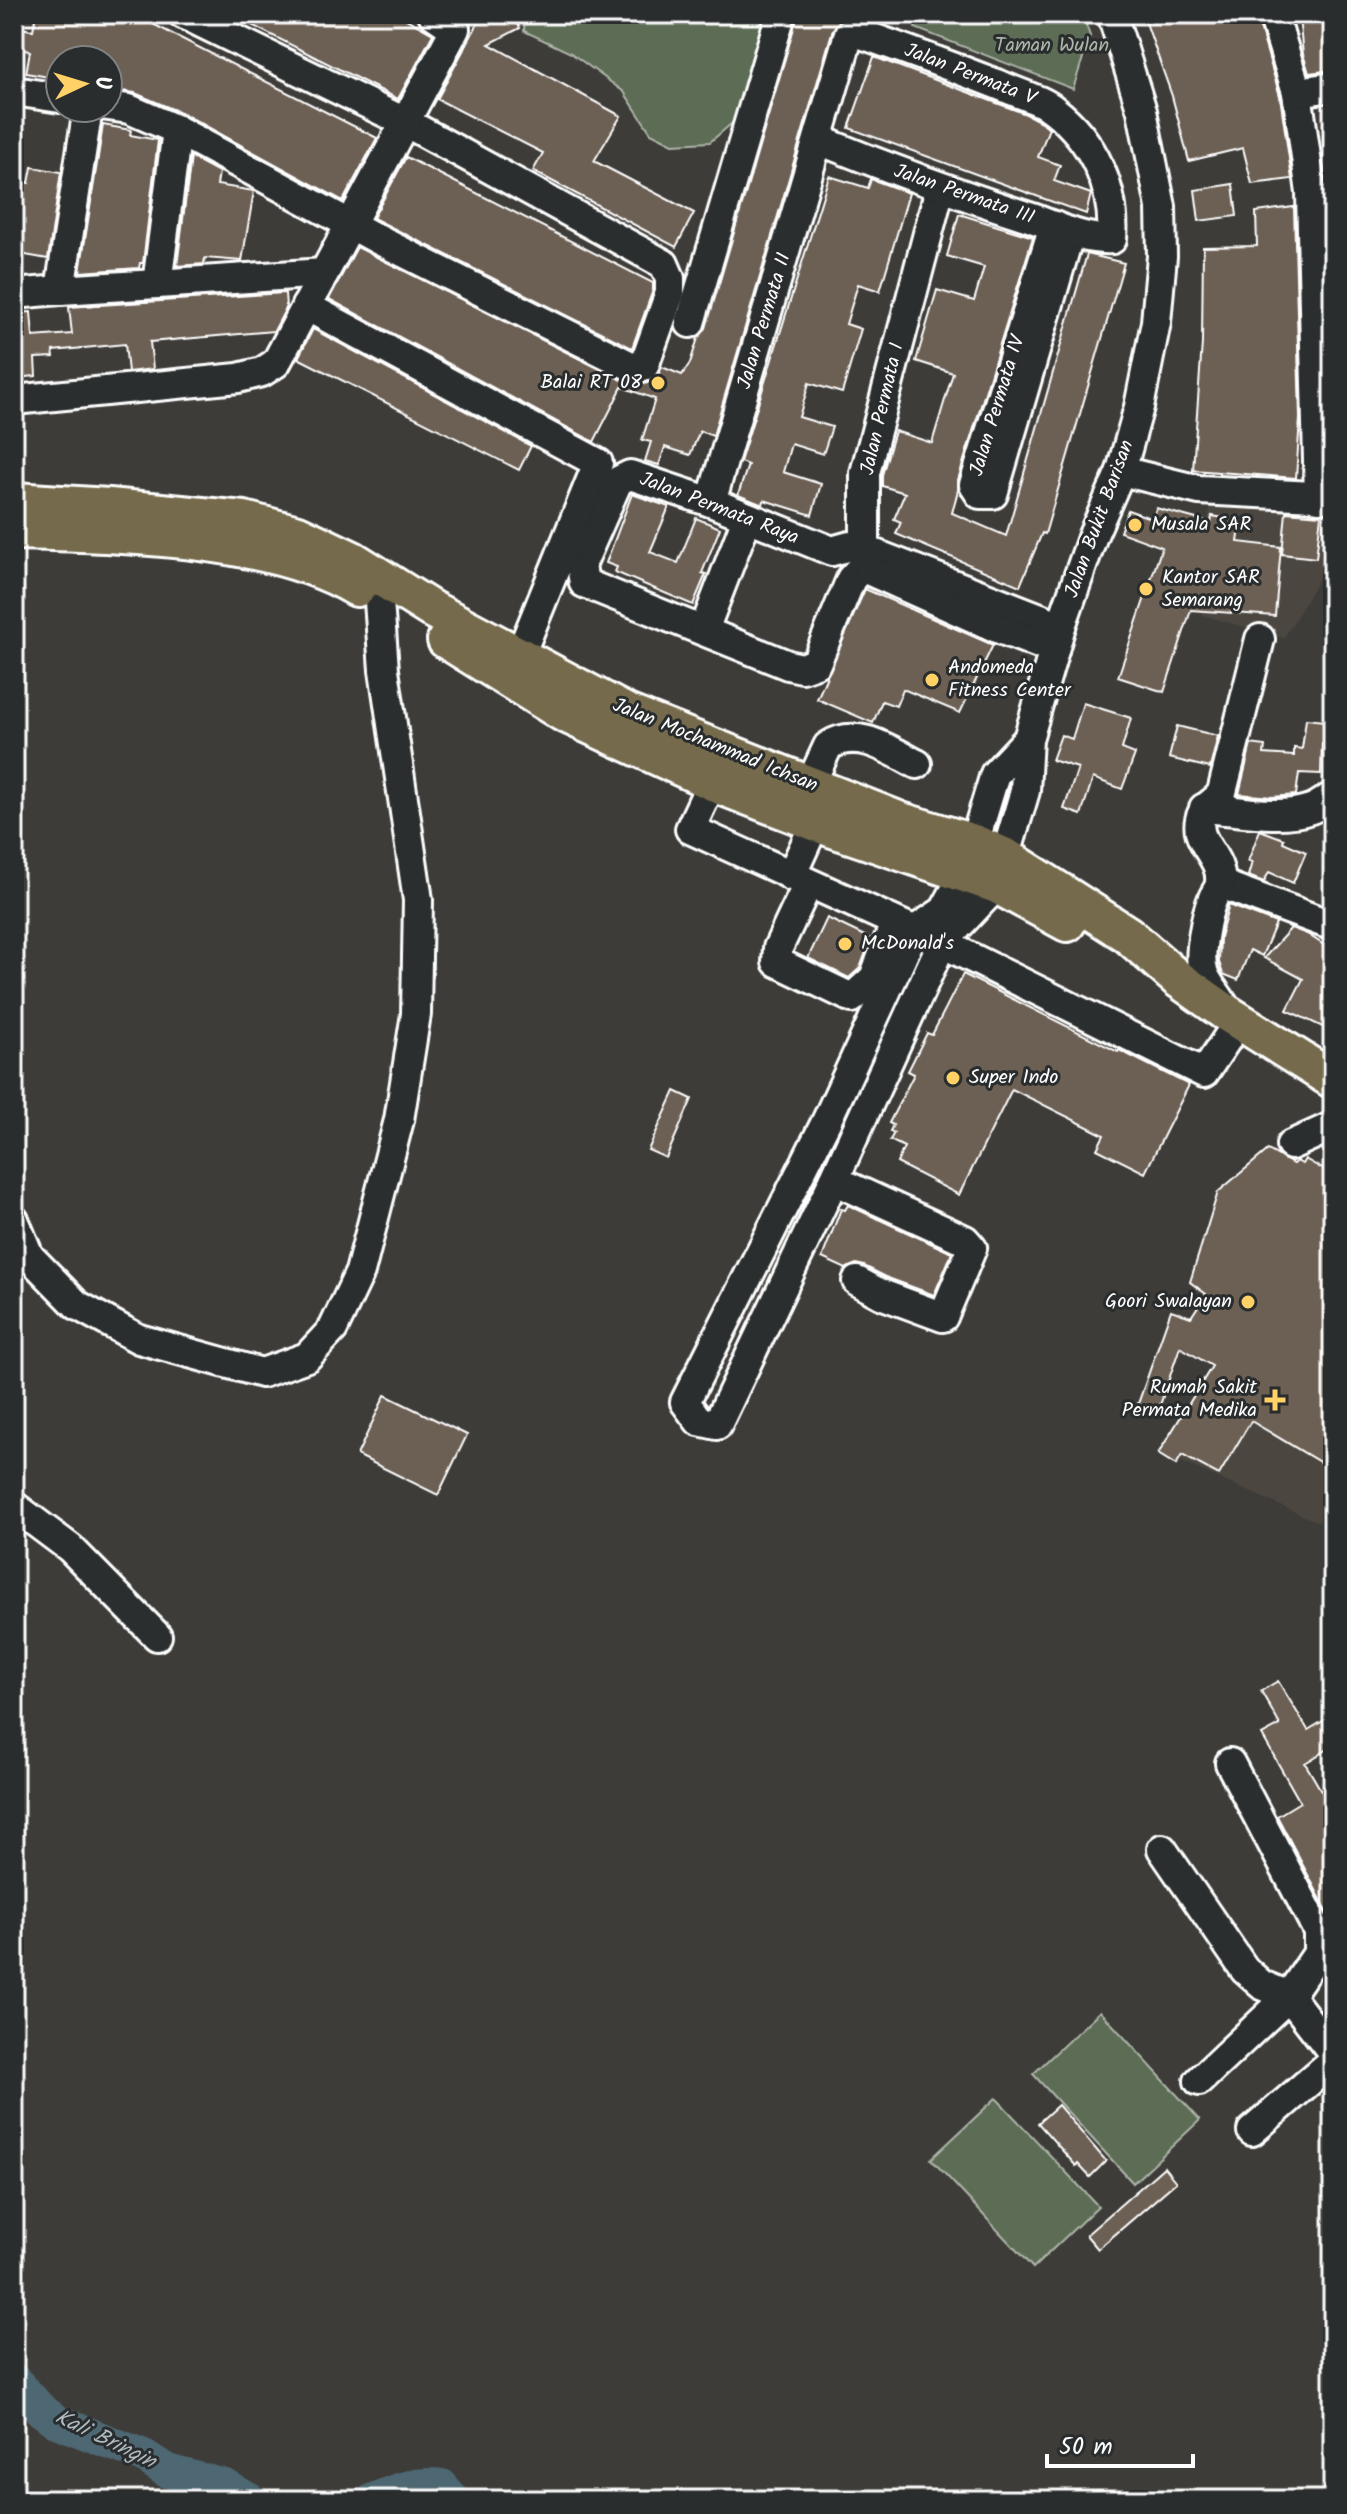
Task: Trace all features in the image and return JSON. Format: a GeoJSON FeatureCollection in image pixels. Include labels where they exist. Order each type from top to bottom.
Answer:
{"type":"FeatureCollection","features":[{"type":"Feature","properties":{"kind":"main road","name":"Jalan Mochammad Ichsan"},"geometry":{"type":"LineString","coordinates":[[14,501],[244,520],[298,534],[353,560],[431,609],[520,655],[569,699],[627,713],[901,821],[985,865],[1073,927],[1228,1024],[1333,1080]]}},
{"type":"Feature","properties":{"kind":"main road","name":"Jalan Mochammad Ichsan"},"geometry":{"type":"LineString","coordinates":[[14,531],[150,538],[247,549],[336,576],[569,699],[712,782],[815,823],[985,865]]}},
{"type":"Feature","properties":{"kind":"main road","name":"Jalan Mochammad Ichsan"},"geometry":{"type":"LineString","coordinates":[[1228,1024],[1272,1065],[1333,1103]]}},
{"type":"Feature","properties":{"kind":"street"},"geometry":{"type":"LineString","coordinates":[[124,108],[177,130],[350,223],[637,369],[644,366],[670,293],[670,278],[664,264],[405,122],[183,14]]}},
{"type":"Feature","properties":{"kind":"street"},"geometry":{"type":"LineString","coordinates":[[690,323],[781,14]]}},
{"type":"Feature","properties":{"kind":"street","name":"Jalan Bukit Barisan"},"geometry":{"type":"LineString","coordinates":[[985,865],[995,774],[1028,739],[1057,638],[1093,535],[1121,471],[1139,407],[1156,322],[1162,256],[1161,207],[1142,111],[1112,14]]}},
{"type":"Feature","properties":{"kind":"street"},"geometry":{"type":"LineString","coordinates":[[1121,471],[1199,490],[1326,498],[1322,192],[1297,92],[1273,14]]}},
{"type":"Feature","properties":{"kind":"street"},"geometry":{"type":"LineString","coordinates":[[14,400],[238,378],[262,372],[276,363],[405,122],[449,19]]}},
{"type":"Feature","properties":{"kind":"street","name":"Jalan Permata V"},"geometry":{"type":"LineString","coordinates":[[819,140],[849,34],[856,31],[1051,107],[1079,131],[1090,148],[1104,179],[1112,212],[1112,239]]}},
{"type":"Feature","properties":{"kind":"street"},"geometry":{"type":"LineString","coordinates":[[1297,92],[1333,87]]}},
{"type":"Feature","properties":{"kind":"street"},"geometry":{"type":"LineString","coordinates":[[14,91],[44,96]]}},
{"type":"Feature","properties":{"kind":"street"},"geometry":{"type":"LineString","coordinates":[[60,290],[86,124]]}},
{"type":"Feature","properties":{"kind":"street"},"geometry":{"type":"LineString","coordinates":[[157,284],[177,130]]}},
{"type":"Feature","properties":{"kind":"street","name":"Jalan Permata III"},"geometry":{"type":"LineString","coordinates":[[819,140],[932,185],[1062,229],[1100,240],[1112,239]]}},
{"type":"Feature","properties":{"kind":"street","name":"Jalan Permata II"},"geometry":{"type":"LineString","coordinates":[[711,502],[819,140]]}},
{"type":"Feature","properties":{"kind":"street","name":"Jalan Permata I"},"geometry":{"type":"LineString","coordinates":[[852,560],[845,496],[856,472],[932,185]]}},
{"type":"Feature","properties":{"kind":"street","name":"Jalan Permata IV"},"geometry":{"type":"LineString","coordinates":[[1021,363],[1062,229]]}},
{"type":"Feature","properties":{"kind":"street"},"geometry":{"type":"LineString","coordinates":[[14,294],[324,273]]}},
{"type":"Feature","properties":{"kind":"street"},"geometry":{"type":"LineString","coordinates":[[306,306],[598,463],[520,655]]}},
{"type":"Feature","properties":{"kind":"street","name":"Jalan Permata Raya"},"geometry":{"type":"LineString","coordinates":[[852,560],[833,627],[816,663],[802,668],[584,583],[581,565],[618,481],[630,475],[711,502],[1057,638]]}},
{"type":"Feature","properties":{"kind":"street"},"geometry":{"type":"LineString","coordinates":[[704,630],[747,518]]}},
{"type":"Feature","properties":{"kind":"street"},"geometry":{"type":"LineString","coordinates":[[14,1220],[29,1256],[77,1305],[139,1339],[262,1373],[307,1357],[333,1329],[364,1257],[399,1120],[416,1014],[418,900],[384,670],[379,601]]}},
{"type":"Feature","properties":{"kind":"street"},"geometry":{"type":"LineString","coordinates":[[712,782],[690,829],[942,943],[1204,1073],[1228,1024],[1224,1004],[1206,980],[1202,968],[1202,951],[1212,900],[1221,884],[1218,862],[1204,843],[1200,831],[1200,818],[1204,808],[1222,792],[1260,639]]}},
{"type":"Feature","properties":{"kind":"street"},"geometry":{"type":"LineString","coordinates":[[810,785],[828,746],[842,739],[867,739],[917,764]]}},
{"type":"Feature","properties":{"kind":"street"},"geometry":{"type":"LineString","coordinates":[[1204,808],[1277,813],[1300,811],[1333,796]]}},
{"type":"Feature","properties":{"kind":"street"},"geometry":{"type":"LineString","coordinates":[[815,823],[778,948],[777,962],[852,998],[874,978],[904,927],[944,911],[985,865]]}},
{"type":"Feature","properties":{"kind":"street"},"geometry":{"type":"LineString","coordinates":[[904,927],[826,1122],[685,1402],[699,1421],[717,1425],[942,943],[985,865]]}},
{"type":"Feature","properties":{"kind":"street"},"geometry":{"type":"LineString","coordinates":[[1221,884],[1333,926]]}},
{"type":"Feature","properties":{"kind":"street"},"geometry":{"type":"LineString","coordinates":[[826,1122],[850,1140]]}},
{"type":"Feature","properties":{"kind":"street"},"geometry":{"type":"LineString","coordinates":[[1291,1145],[1333,1126]]}},
{"type":"Feature","properties":{"kind":"street"},"geometry":{"type":"LineString","coordinates":[[834,1180],[965,1240],[972,1248],[943,1317],[881,1294],[857,1281]]}},
{"type":"Feature","properties":{"kind":"street"},"geometry":{"type":"LineString","coordinates":[[14,1506],[70,1548],[157,1636]]}},
{"type":"Feature","properties":{"kind":"street"},"geometry":{"type":"LineString","coordinates":[[1199,2081],[1289,1996],[1318,1953],[1318,1931],[1230,1763]]}},
{"type":"Feature","properties":{"kind":"street"},"geometry":{"type":"LineString","coordinates":[[1162,1849],[1245,1970],[1262,1985],[1289,1996],[1333,2053]]}},
{"type":"Feature","properties":{"kind":"street"},"geometry":{"type":"LineString","coordinates":[[1252,2131],[1333,2061]]}},
{"type":"Feature","properties":{"kind":"shaded area"},"geometry":{"type":"Polygon","coordinates":[[[1211,503],[1324,505],[1324,569],[1284,638],[1202,615],[1208,567],[1201,557],[1211,503]]]}},
{"type":"Feature","properties":{"kind":"shaded area","name":"Rumah Sakit Permata Medika"},"geometry":{"type":"Polygon","coordinates":[[[1333,1211],[1333,1526],[1175,1459],[1333,1211]]]}},
{"type":"Feature","properties":{"kind":"green space"},"geometry":{"type":"Polygon","coordinates":[[[525,14],[773,14],[745,112],[710,142],[673,144],[651,133],[624,92],[571,53],[524,31],[525,14]]]}},
{"type":"Feature","properties":{"kind":"green space","name":"Taman Wulan"},"geometry":{"type":"Polygon","coordinates":[[[919,14],[1082,14],[1090,36],[1073,89],[915,28],[919,14]]]}},
{"type":"Feature","properties":{"kind":"green space"},"geometry":{"type":"Polygon","coordinates":[[[1100,2011],[1200,2120],[1133,2183],[1033,2074],[1100,2011]]]}},
{"type":"Feature","properties":{"kind":"green space"},"geometry":{"type":"Polygon","coordinates":[[[996,2098],[1098,2206],[1033,2268],[931,2159],[996,2098]]]}},
{"type":"Feature","properties":{"kind":"building"},"geometry":{"type":"Polygon","coordinates":[[[36,14],[101,14],[151,23],[377,138],[343,201],[184,114],[124,91],[124,44],[44,44],[44,76],[26,73],[30,51],[14,48],[14,27],[33,30],[36,14]]]}},
{"type":"Feature","properties":{"kind":"building"},"geometry":{"type":"Polygon","coordinates":[[[230,14],[397,14],[433,34],[398,99],[230,14]]]}},
{"type":"Feature","properties":{"kind":"building"},"geometry":{"type":"Polygon","coordinates":[[[512,14],[520,28],[489,44],[621,116],[594,161],[694,213],[676,247],[533,171],[543,153],[437,99],[482,16],[512,14]]]}},
{"type":"Feature","properties":{"kind":"building"},"geometry":{"type":"Polygon","coordinates":[[[798,14],[847,14],[833,29],[713,436],[700,431],[690,455],[665,447],[659,465],[645,461],[651,442],[642,440],[655,399],[622,387],[594,442],[329,299],[357,247],[630,384],[637,386],[651,382],[662,367],[682,375],[690,363],[698,338],[706,328],[798,14]]]}},
{"type":"Feature","properties":{"kind":"building"},"geometry":{"type":"Polygon","coordinates":[[[1143,14],[1256,14],[1280,96],[1292,179],[1252,184],[1243,148],[1189,161],[1172,96],[1143,14]]]}},
{"type":"Feature","properties":{"kind":"building"},"geometry":{"type":"Polygon","coordinates":[[[1333,14],[1333,70],[1309,73],[1303,54],[1299,18],[1333,14]]]}},
{"type":"Feature","properties":{"kind":"building"},"geometry":{"type":"Polygon","coordinates":[[[874,57],[1043,123],[1049,128],[1038,157],[1060,165],[1054,181],[1091,194],[1086,214],[849,128],[874,57]]]}},
{"type":"Feature","properties":{"kind":"building"},"geometry":{"type":"Polygon","coordinates":[[[103,125],[131,130],[130,135],[158,140],[143,263],[139,268],[80,272],[103,125]]]}},
{"type":"Feature","properties":{"kind":"building"},"geometry":{"type":"Polygon","coordinates":[[[191,157],[219,172],[217,185],[254,191],[242,261],[205,258],[204,264],[177,266],[191,157]]]}},
{"type":"Feature","properties":{"kind":"building"},"geometry":{"type":"Polygon","coordinates":[[[406,157],[653,283],[632,348],[373,218],[406,157]]]}},
{"type":"Feature","properties":{"kind":"building"},"geometry":{"type":"Polygon","coordinates":[[[32,167],[61,172],[48,259],[14,253],[14,180],[29,183],[32,167]]]}},
{"type":"Feature","properties":{"kind":"building"},"geometry":{"type":"Polygon","coordinates":[[[829,176],[868,188],[871,179],[909,193],[880,291],[858,284],[846,324],[861,329],[842,393],[809,383],[799,417],[832,427],[823,454],[791,444],[783,472],[821,484],[812,515],[764,500],[763,505],[738,495],[748,465],[740,462],[829,176]]]}},
{"type":"Feature","properties":{"kind":"building"},"geometry":{"type":"Polygon","coordinates":[[[1233,184],[1237,216],[1199,221],[1195,190],[1233,184]]]}},
{"type":"Feature","properties":{"kind":"building"},"geometry":{"type":"Polygon","coordinates":[[[1294,207],[1300,418],[1296,478],[1193,470],[1202,343],[1203,247],[1257,246],[1256,212],[1294,207]]]}},
{"type":"Feature","properties":{"kind":"building"},"geometry":{"type":"Polygon","coordinates":[[[959,214],[1033,237],[958,480],[952,513],[1006,536],[1087,254],[1124,263],[1045,534],[1042,533],[1020,586],[896,534],[901,522],[894,519],[905,493],[882,486],[882,475],[895,431],[932,443],[953,373],[916,361],[937,290],[974,301],[984,267],[947,256],[959,214]]]}},
{"type":"Feature","properties":{"kind":"building"},"geometry":{"type":"Polygon","coordinates":[[[285,293],[286,308],[274,331],[150,342],[153,369],[128,372],[125,344],[53,351],[54,357],[35,358],[36,376],[14,378],[14,313],[31,312],[33,337],[72,334],[69,307],[285,293]]]}},
{"type":"Feature","properties":{"kind":"building"},"geometry":{"type":"Polygon","coordinates":[[[313,329],[531,446],[519,470],[298,358],[313,329]]]}},
{"type":"Feature","properties":{"kind":"building"},"geometry":{"type":"Polygon","coordinates":[[[632,494],[669,507],[650,552],[678,563],[696,518],[720,528],[693,605],[615,572],[617,567],[606,563],[632,494]]]}},
{"type":"Feature","properties":{"kind":"building"},"geometry":{"type":"Polygon","coordinates":[[[1156,508],[1211,523],[1212,516],[1241,521],[1238,542],[1281,547],[1275,616],[1191,610],[1164,692],[1118,677],[1162,547],[1120,532],[1128,510],[1153,519],[1156,508]]]}},
{"type":"Feature","properties":{"kind":"building"},"geometry":{"type":"Polygon","coordinates":[[[1286,512],[1321,515],[1316,558],[1282,554],[1286,512]]]}},
{"type":"Feature","properties":{"kind":"building"},"geometry":{"type":"Polygon","coordinates":[[[865,589],[993,645],[960,713],[903,689],[896,706],[882,701],[873,723],[817,699],[865,589]]]}},
{"type":"Feature","properties":{"kind":"building"},"geometry":{"type":"Polygon","coordinates":[[[1083,703],[1131,718],[1122,749],[1135,754],[1122,789],[1093,778],[1081,815],[1064,809],[1078,768],[1052,760],[1061,735],[1072,739],[1083,703]]]}},
{"type":"Feature","properties":{"kind":"building"},"geometry":{"type":"Polygon","coordinates":[[[1306,719],[1333,722],[1333,746],[1322,744],[1321,774],[1299,773],[1296,795],[1272,797],[1239,794],[1251,744],[1265,746],[1264,754],[1294,756],[1294,748],[1302,749],[1306,719]]]}},
{"type":"Feature","properties":{"kind":"building"},"geometry":{"type":"Polygon","coordinates":[[[1177,726],[1218,736],[1210,768],[1169,758],[1177,726]]]}},
{"type":"Feature","properties":{"kind":"building"},"geometry":{"type":"Polygon","coordinates":[[[1260,830],[1306,852],[1293,883],[1269,872],[1264,882],[1248,876],[1252,862],[1248,861],[1260,830]]]}},
{"type":"Feature","properties":{"kind":"building"},"geometry":{"type":"Polygon","coordinates":[[[1229,905],[1276,923],[1262,956],[1250,950],[1238,980],[1223,974],[1219,962],[1220,937],[1229,905]]]}},
{"type":"Feature","properties":{"kind":"building"},"geometry":{"type":"Polygon","coordinates":[[[827,918],[871,939],[860,968],[849,978],[808,958],[827,918]]]}},
{"type":"Feature","properties":{"kind":"building"},"geometry":{"type":"Polygon","coordinates":[[[1291,928],[1307,934],[1333,951],[1333,1032],[1287,1010],[1303,979],[1264,958],[1291,928]]]}},
{"type":"Feature","properties":{"kind":"building"},"geometry":{"type":"Polygon","coordinates":[[[963,974],[1189,1085],[1145,1173],[1097,1149],[1104,1135],[1012,1089],[959,1195],[897,1163],[904,1147],[890,1140],[894,1133],[890,1131],[893,1125],[889,1123],[914,1074],[908,1071],[927,1033],[932,1035],[963,974]]]}},
{"type":"Feature","properties":{"kind":"building"},"geometry":{"type":"Polygon","coordinates":[[[675,1091],[692,1099],[666,1158],[648,1150],[675,1091]]]}},
{"type":"Feature","properties":{"kind":"building","name":"Goori Swalayan"},"geometry":{"type":"Polygon","coordinates":[[[1268,1150],[1293,1164],[1297,1161],[1302,1164],[1305,1159],[1333,1175],[1333,1470],[1251,1421],[1219,1475],[1182,1455],[1176,1465],[1158,1454],[1212,1366],[1180,1347],[1158,1411],[1138,1404],[1171,1310],[1191,1317],[1206,1294],[1190,1282],[1218,1192],[1268,1150]]]}},
{"type":"Feature","properties":{"kind":"building"},"geometry":{"type":"Polygon","coordinates":[[[848,1205],[952,1253],[934,1295],[864,1266],[856,1264],[846,1269],[822,1258],[841,1209],[845,1210],[848,1205]]]}},
{"type":"Feature","properties":{"kind":"building"},"geometry":{"type":"Polygon","coordinates":[[[385,1395],[467,1435],[438,1495],[357,1455],[385,1395]]]}},
{"type":"Feature","properties":{"kind":"building"},"geometry":{"type":"Polygon","coordinates":[[[1278,1681],[1308,1730],[1333,1715],[1333,1746],[1305,1763],[1333,1811],[1333,1910],[1328,1913],[1277,1816],[1300,1802],[1262,1735],[1280,1725],[1261,1691],[1278,1681]]]}},
{"type":"Feature","properties":{"kind":"building"},"geometry":{"type":"Polygon","coordinates":[[[1058,2105],[1106,2161],[1090,2177],[1078,2164],[1076,2166],[1038,2123],[1058,2105]]]}},
{"type":"Feature","properties":{"kind":"building"},"geometry":{"type":"Polygon","coordinates":[[[1164,2167],[1176,2182],[1098,2249],[1086,2235],[1164,2167]]]}},
{"type":"Feature","properties":{"kind":"waterway","name":"Kali Bringin"},"geometry":{"type":"LineString","coordinates":[[14,2380],[41,2410],[56,2421],[144,2456],[167,2471],[225,2486],[250,2500]]}},
{"type":"Feature","properties":{"kind":"waterway","name":"Kali Bringin"},"geometry":{"type":"LineString","coordinates":[[373,2500],[423,2485],[442,2486],[453,2500]]}},
{"type":"Feature","properties":{"kind":"place","name":"Balai RT 08"},"geometry":{"type":"Point","coordinates":[658,383]}},
{"type":"Feature","properties":{"kind":"place","name":"Musala SAR"},"geometry":{"type":"Point","coordinates":[1135,525]}},
{"type":"Feature","properties":{"kind":"place","name":"Kantor SAR Semarang"},"geometry":{"type":"Point","coordinates":[1146,589]}},
{"type":"Feature","properties":{"kind":"place","name":"Andomeda Fitness Center"},"geometry":{"type":"Point","coordinates":[932,680]}},
{"type":"Feature","properties":{"kind":"place","name":"McDonald's"},"geometry":{"type":"Point","coordinates":[845,944]}},
{"type":"Feature","properties":{"kind":"place","name":"Super Indo"},"geometry":{"type":"Point","coordinates":[953,1078]}},
{"type":"Feature","properties":{"kind":"place","name":"Goori Swalayan"},"geometry":{"type":"Point","coordinates":[1248,1302]}},
{"type":"Feature","properties":{"kind":"place","name":"Rumah Sakit Permata Medika"},"geometry":{"type":"Point","coordinates":[1275,1400]}}]}
